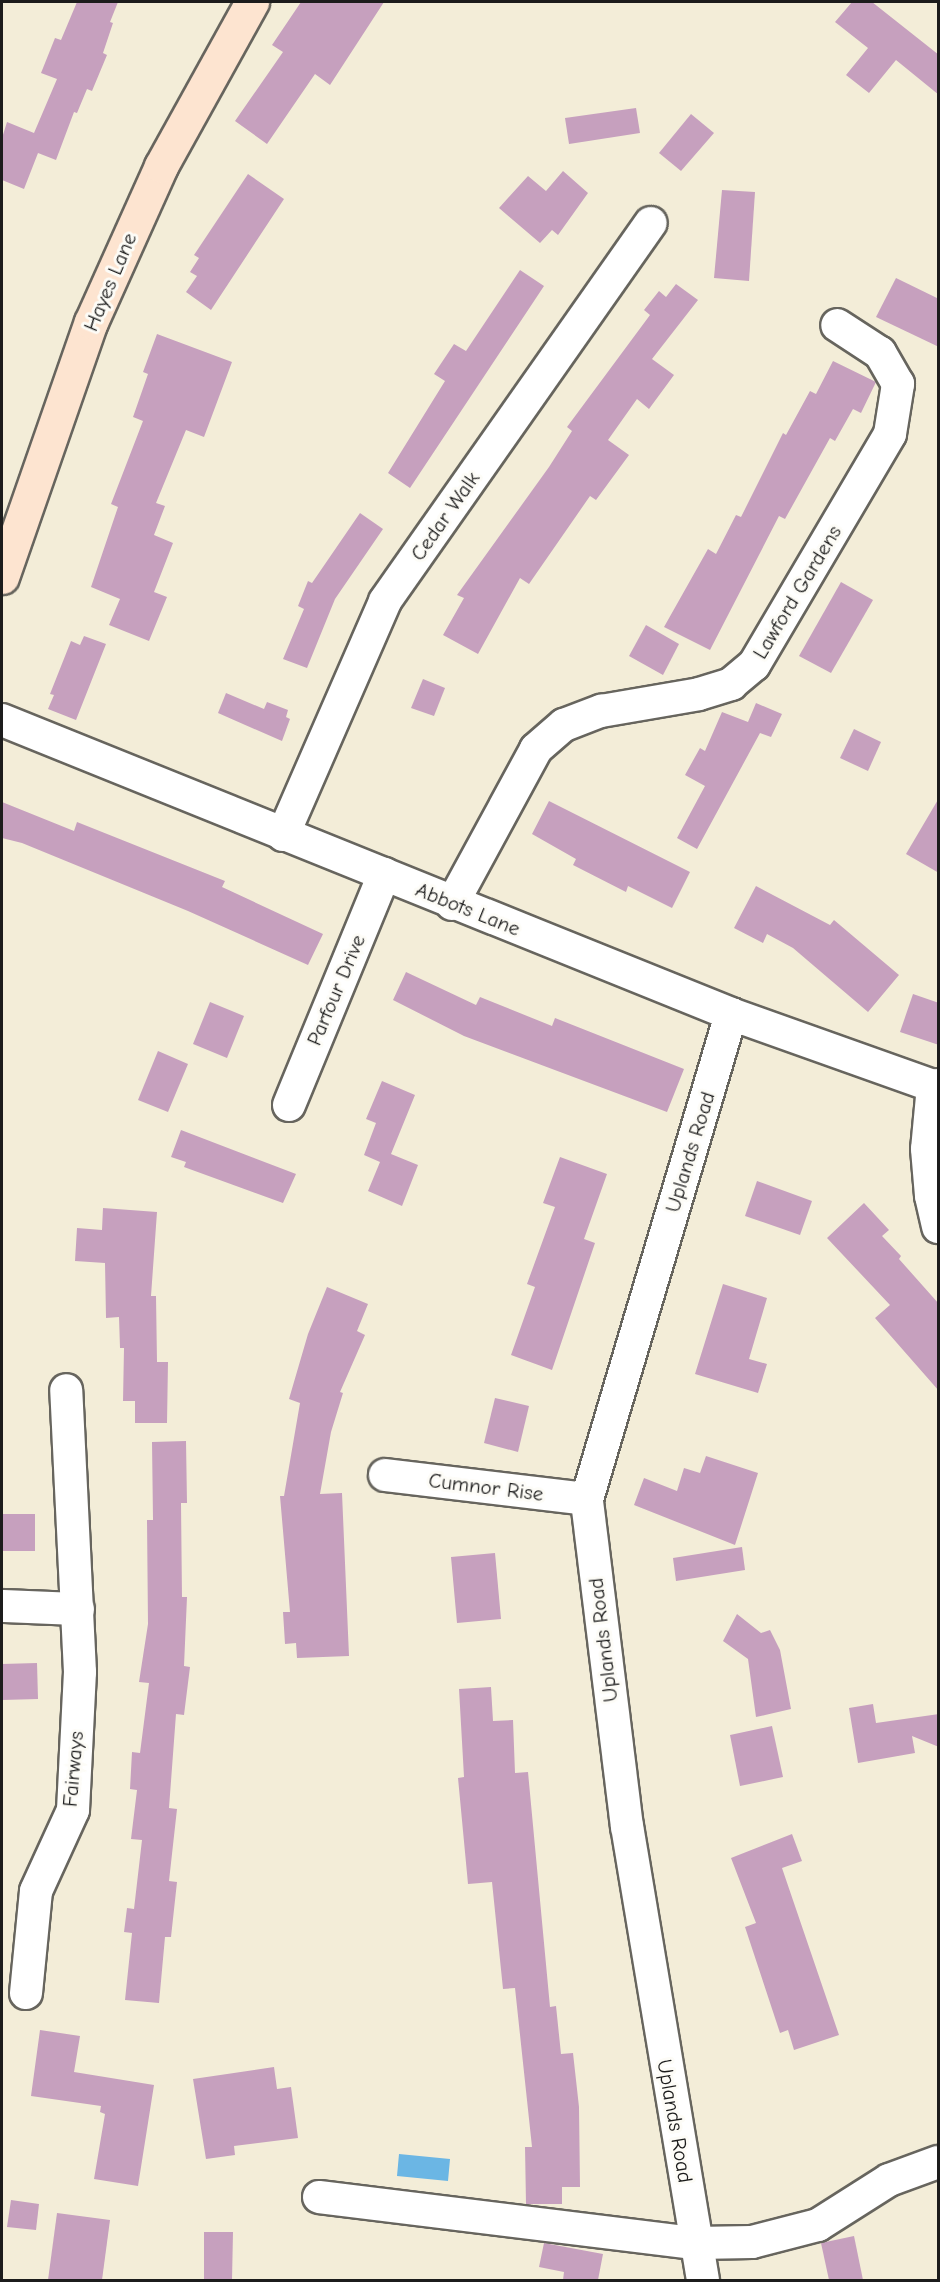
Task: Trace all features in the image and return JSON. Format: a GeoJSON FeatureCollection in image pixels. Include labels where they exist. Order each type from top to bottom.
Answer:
{"type":"FeatureCollection","features":[{"type":"Feature","properties":{"kind":"street","name":"Hayes Lane"},"geometry":{"type":"LineString","coordinates":[[2,577],[91,322],[161,166],[252,2]]}},
{"type":"Feature","properties":{"kind":"street","name":"Cedar Walk"},"geometry":{"type":"LineString","coordinates":[[283,835],[385,601],[651,224]]}},
{"type":"Feature","properties":{"kind":"street","name":"Lawford Gardens"},"geometry":{"type":"LineString","coordinates":[[452,904],[536,749],[564,725],[601,711],[699,694],[730,684],[754,665],[890,434],[898,384],[880,353],[837,325]]}},
{"type":"Feature","properties":{"kind":"street","name":"Abbots Lane"},"geometry":{"type":"LineString","coordinates":[[2,720],[384,874],[452,904],[731,1014],[936,1085]]}},
{"type":"Feature","properties":{"kind":"street","name":"Parfour Drive"},"geometry":{"type":"LineString","coordinates":[[289,1105],[384,874]]}},
{"type":"Feature","properties":{"kind":"street","name":"Uplands Road"},"geometry":{"type":"LineString","coordinates":[[703,2280],[627,1827],[587,1499],[731,1014]]}},
{"type":"Feature","properties":{"kind":"street"},"geometry":{"type":"LineString","coordinates":[[936,1085],[927,1149],[931,1196],[939,1227]]}},
{"type":"Feature","properties":{"kind":"street","name":"Fairways"},"geometry":{"type":"LineString","coordinates":[[26,1993],[36,1891],[73,1810],[80,1672],[66,1390]]}},
{"type":"Feature","properties":{"kind":"street","name":"Cumnor Rise"},"geometry":{"type":"LineString","coordinates":[[385,1476],[587,1499]]}},
{"type":"Feature","properties":{"kind":"street"},"geometry":{"type":"LineString","coordinates":[[2,1606],[78,1609]]}},
{"type":"Feature","properties":{"kind":"street"},"geometry":{"type":"LineString","coordinates":[[319,2197],[696,2243],[752,2242],[818,2225],[889,2180],[939,2162]]}},
{"type":"Feature","properties":{"kind":"water"},"geometry":{"type":"Polygon","coordinates":[[[399,2154],[450,2159],[448,2181],[397,2176],[399,2154]]]}},
{"type":"Feature","properties":{"kind":"building"},"geometry":{"type":"Polygon","coordinates":[[[77,2],[118,2],[110,22],[113,23],[103,53],[107,55],[92,91],[87,89],[77,113],[74,112],[56,160],[38,153],[24,189],[2,180],[2,138],[7,122],[34,133],[57,79],[41,73],[55,38],[61,40],[77,2]]]}},
{"type":"Feature","properties":{"kind":"building"},"geometry":{"type":"Polygon","coordinates":[[[301,2],[384,2],[330,85],[315,74],[267,144],[235,121],[283,52],[272,45],[301,2]]]}},
{"type":"Feature","properties":{"kind":"building"},"geometry":{"type":"Polygon","coordinates":[[[852,2],[872,2],[939,55],[939,95],[896,60],[869,93],[846,75],[868,48],[835,22],[852,2]]]}},
{"type":"Feature","properties":{"kind":"building"},"geometry":{"type":"Polygon","coordinates":[[[636,108],[640,133],[569,144],[565,118],[636,108]]]}},
{"type":"Feature","properties":{"kind":"building"},"geometry":{"type":"Polygon","coordinates":[[[691,114],[714,133],[681,171],[659,153],[691,114]]]}},
{"type":"Feature","properties":{"kind":"building"},"geometry":{"type":"Polygon","coordinates":[[[563,171],[588,193],[558,235],[552,230],[540,243],[499,208],[528,176],[546,191],[563,171]]]}},
{"type":"Feature","properties":{"kind":"building"},"geometry":{"type":"Polygon","coordinates":[[[248,174],[284,199],[211,310],[186,292],[197,276],[190,272],[199,258],[194,255],[248,174]]]}},
{"type":"Feature","properties":{"kind":"building"},"geometry":{"type":"Polygon","coordinates":[[[722,190],[755,192],[749,281],[714,278],[722,190]]]}},
{"type":"Feature","properties":{"kind":"building"},"geometry":{"type":"Polygon","coordinates":[[[520,270],[544,286],[410,488],[388,473],[445,381],[434,374],[454,344],[466,351],[520,270]]]}},
{"type":"Feature","properties":{"kind":"building"},"geometry":{"type":"Polygon","coordinates":[[[896,278],[939,299],[939,347],[876,317],[896,278]]]}},
{"type":"Feature","properties":{"kind":"building"},"geometry":{"type":"Polygon","coordinates":[[[676,284],[698,300],[652,359],[674,375],[649,409],[637,399],[608,440],[629,455],[596,500],[590,496],[529,584],[520,578],[478,654],[443,635],[464,598],[457,595],[549,467],[572,431],[567,427],[650,315],[644,310],[659,291],[666,297],[676,284]]]}},
{"type":"Feature","properties":{"kind":"building"},"geometry":{"type":"Polygon","coordinates":[[[157,334],[232,362],[204,437],[186,430],[156,503],[165,506],[154,535],[173,543],[154,592],[167,597],[149,641],[109,625],[120,599],[91,587],[118,507],[111,504],[143,421],[133,417],[148,374],[143,372],[157,334]]]}},
{"type":"Feature","properties":{"kind":"building"},"geometry":{"type":"Polygon","coordinates":[[[833,361],[876,382],[861,413],[853,409],[835,441],[830,438],[785,519],[779,516],[710,650],[664,627],[708,549],[716,554],[736,515],[741,517],[783,433],[786,435],[810,391],[816,394],[833,361]]]}},
{"type":"Feature","properties":{"kind":"building"},"geometry":{"type":"Polygon","coordinates":[[[360,513],[383,529],[335,599],[307,668],[283,659],[304,609],[298,606],[308,581],[312,583],[360,513]]]}},
{"type":"Feature","properties":{"kind":"building"},"geometry":{"type":"Polygon","coordinates":[[[841,582],[873,600],[831,673],[799,656],[841,582]]]}},
{"type":"Feature","properties":{"kind":"building"},"geometry":{"type":"Polygon","coordinates":[[[646,625],[679,644],[663,675],[629,656],[646,625]]]}},
{"type":"Feature","properties":{"kind":"building"},"geometry":{"type":"Polygon","coordinates":[[[84,636],[106,644],[76,720],[48,709],[54,695],[50,694],[71,641],[80,645],[84,636]]]}},
{"type":"Feature","properties":{"kind":"building"},"geometry":{"type":"Polygon","coordinates":[[[423,679],[445,688],[434,716],[411,708],[423,679]]]}},
{"type":"Feature","properties":{"kind":"building"},"geometry":{"type":"Polygon","coordinates":[[[226,693],[264,709],[267,702],[288,710],[286,717],[290,719],[282,741],[218,713],[226,693]]]}},
{"type":"Feature","properties":{"kind":"building"},"geometry":{"type":"Polygon","coordinates":[[[756,703],[782,714],[771,737],[760,733],[697,849],[677,838],[705,786],[685,775],[700,748],[705,751],[722,712],[748,722],[756,703]]]}},
{"type":"Feature","properties":{"kind":"building"},"geometry":{"type":"Polygon","coordinates":[[[854,729],[881,742],[868,771],[840,758],[854,729]]]}},
{"type":"Feature","properties":{"kind":"building"},"geometry":{"type":"Polygon","coordinates":[[[939,798],[939,873],[906,854],[939,798]]]}},
{"type":"Feature","properties":{"kind":"building"},"geometry":{"type":"Polygon","coordinates":[[[549,801],[690,872],[672,908],[628,886],[626,892],[573,865],[576,859],[532,834],[549,801]]]}},
{"type":"Feature","properties":{"kind":"building"},"geometry":{"type":"Polygon","coordinates":[[[2,802],[74,831],[77,822],[225,881],[222,887],[323,934],[308,965],[188,911],[22,843],[2,838],[2,802]]]}},
{"type":"Feature","properties":{"kind":"building"},"geometry":{"type":"Polygon","coordinates":[[[756,886],[830,925],[834,920],[899,975],[868,1012],[793,948],[767,934],[763,943],[734,928],[756,886]]]}},
{"type":"Feature","properties":{"kind":"building"},"geometry":{"type":"Polygon","coordinates":[[[406,972],[476,1005],[480,997],[552,1026],[555,1018],[684,1069],[667,1112],[464,1036],[393,1000],[406,972]]]}},
{"type":"Feature","properties":{"kind":"building"},"geometry":{"type":"Polygon","coordinates":[[[913,994],[939,1003],[939,1045],[900,1032],[913,994]]]}},
{"type":"Feature","properties":{"kind":"building"},"geometry":{"type":"Polygon","coordinates":[[[210,1002],[244,1016],[227,1058],[193,1044],[210,1002]]]}},
{"type":"Feature","properties":{"kind":"building"},"geometry":{"type":"Polygon","coordinates":[[[158,1051],[188,1064],[168,1112],[138,1100],[158,1051]]]}},
{"type":"Feature","properties":{"kind":"building"},"geometry":{"type":"Polygon","coordinates":[[[382,1081],[415,1095],[391,1154],[418,1165],[402,1206],[368,1191],[380,1162],[364,1155],[376,1123],[366,1119],[382,1081]]]}},
{"type":"Feature","properties":{"kind":"building"},"geometry":{"type":"Polygon","coordinates":[[[181,1130],[296,1174],[283,1203],[184,1167],[186,1162],[171,1157],[181,1130]]]}},
{"type":"Feature","properties":{"kind":"building"},"geometry":{"type":"Polygon","coordinates":[[[560,1157],[607,1174],[584,1239],[595,1243],[552,1370],[511,1355],[535,1287],[527,1284],[555,1207],[543,1203],[560,1157]]]}},
{"type":"Feature","properties":{"kind":"building"},"geometry":{"type":"Polygon","coordinates":[[[757,1181],[812,1201],[800,1235],[745,1216],[757,1181]]]}},
{"type":"Feature","properties":{"kind":"building"},"geometry":{"type":"Polygon","coordinates":[[[864,1203],[889,1230],[882,1236],[901,1256],[899,1259],[939,1304],[939,1391],[875,1318],[890,1305],[827,1238],[864,1203]]]}},
{"type":"Feature","properties":{"kind":"building"},"geometry":{"type":"Polygon","coordinates":[[[103,1208],[157,1212],[151,1296],[156,1296],[157,1362],[168,1362],[167,1423],[135,1423],[135,1401],[123,1401],[124,1348],[120,1348],[119,1317],[106,1318],[105,1263],[75,1261],[77,1228],[102,1230],[103,1208]]]}},
{"type":"Feature","properties":{"kind":"building"},"geometry":{"type":"Polygon","coordinates":[[[723,1284],[767,1298],[749,1359],[767,1364],[758,1393],[695,1374],[723,1284]]]}},
{"type":"Feature","properties":{"kind":"building"},"geometry":{"type":"Polygon","coordinates":[[[327,1287],[368,1304],[357,1331],[365,1335],[340,1392],[343,1393],[331,1432],[320,1494],[342,1493],[349,1656],[297,1658],[296,1643],[285,1644],[283,1612],[290,1612],[280,1496],[284,1496],[300,1403],[289,1399],[308,1334],[327,1287]]]}},
{"type":"Feature","properties":{"kind":"building"},"geometry":{"type":"Polygon","coordinates":[[[495,1398],[529,1406],[518,1452],[484,1443],[495,1398]]]}},
{"type":"Feature","properties":{"kind":"building"},"geometry":{"type":"Polygon","coordinates":[[[186,1441],[187,1503],[181,1503],[182,1597],[187,1597],[184,1666],[190,1667],[184,1715],[176,1714],[169,1808],[177,1809],[169,1881],[177,1882],[171,1937],[165,1937],[159,2003],[125,2000],[132,1933],[124,1932],[127,1908],[134,1909],[142,1840],[131,1839],[137,1790],[130,1789],[132,1752],[140,1753],[149,1683],[139,1682],[148,1624],[147,1520],[153,1520],[152,1442],[186,1441]]]}},
{"type":"Feature","properties":{"kind":"building"},"geometry":{"type":"Polygon","coordinates":[[[706,1456],[758,1473],[735,1545],[634,1505],[644,1478],[677,1491],[684,1468],[700,1473],[706,1456]]]}},
{"type":"Feature","properties":{"kind":"building"},"geometry":{"type":"Polygon","coordinates":[[[2,1514],[35,1514],[35,1551],[2,1551],[2,1514]]]}},
{"type":"Feature","properties":{"kind":"building"},"geometry":{"type":"Polygon","coordinates":[[[742,1547],[745,1570],[676,1581],[673,1558],[742,1547]]]}},
{"type":"Feature","properties":{"kind":"building"},"geometry":{"type":"Polygon","coordinates":[[[495,1553],[501,1619],[457,1623],[451,1557],[495,1553]]]}},
{"type":"Feature","properties":{"kind":"building"},"geometry":{"type":"Polygon","coordinates":[[[737,1614],[761,1633],[770,1630],[780,1650],[791,1709],[756,1717],[748,1659],[723,1641],[737,1614]]]}},
{"type":"Feature","properties":{"kind":"building"},"geometry":{"type":"Polygon","coordinates":[[[37,1663],[38,1699],[2,1700],[2,1664],[37,1663]]]}},
{"type":"Feature","properties":{"kind":"building"},"geometry":{"type":"Polygon","coordinates":[[[491,1687],[493,1721],[513,1720],[515,1773],[528,1772],[550,2007],[556,2006],[561,2054],[573,2053],[579,2107],[580,2187],[562,2187],[562,2204],[526,2204],[525,2147],[532,2147],[515,1988],[503,1989],[492,1882],[468,1884],[458,1778],[464,1777],[459,1689],[491,1687]]]}},
{"type":"Feature","properties":{"kind":"building"},"geometry":{"type":"Polygon","coordinates":[[[873,1704],[876,1723],[939,1714],[939,1747],[912,1736],[915,1753],[858,1763],[849,1708],[873,1704]]]}},
{"type":"Feature","properties":{"kind":"building"},"geometry":{"type":"Polygon","coordinates":[[[772,1726],[783,1777],[740,1786],[730,1735],[772,1726]]]}},
{"type":"Feature","properties":{"kind":"building"},"geometry":{"type":"Polygon","coordinates":[[[792,1834],[802,1861],[782,1868],[839,2035],[794,2050],[788,2030],[780,2033],[745,1927],[756,1923],[731,1858],[792,1834]]]}},
{"type":"Feature","properties":{"kind":"building"},"geometry":{"type":"Polygon","coordinates":[[[40,2030],[80,2036],[74,2072],[154,2085],[138,2186],[94,2179],[105,2114],[100,2112],[101,2106],[31,2096],[40,2030]]]}},
{"type":"Feature","properties":{"kind":"building"},"geometry":{"type":"Polygon","coordinates":[[[274,2067],[277,2089],[291,2087],[298,2138],[234,2146],[235,2155],[206,2159],[193,2079],[274,2067]]]}},
{"type":"Feature","properties":{"kind":"building"},"geometry":{"type":"Polygon","coordinates":[[[11,2200],[39,2204],[36,2230],[7,2227],[11,2200]]]}},
{"type":"Feature","properties":{"kind":"building"},"geometry":{"type":"Polygon","coordinates":[[[57,2213],[110,2220],[102,2280],[48,2280],[57,2213]]]}},
{"type":"Feature","properties":{"kind":"building"},"geometry":{"type":"Polygon","coordinates":[[[204,2232],[233,2232],[232,2280],[204,2280],[204,2232]]]}},
{"type":"Feature","properties":{"kind":"building"},"geometry":{"type":"Polygon","coordinates":[[[854,2236],[863,2280],[829,2280],[821,2243],[854,2236]]]}},
{"type":"Feature","properties":{"kind":"building"},"geometry":{"type":"Polygon","coordinates":[[[544,2243],[603,2254],[598,2280],[563,2280],[564,2272],[539,2267],[544,2243]]]}}]}
